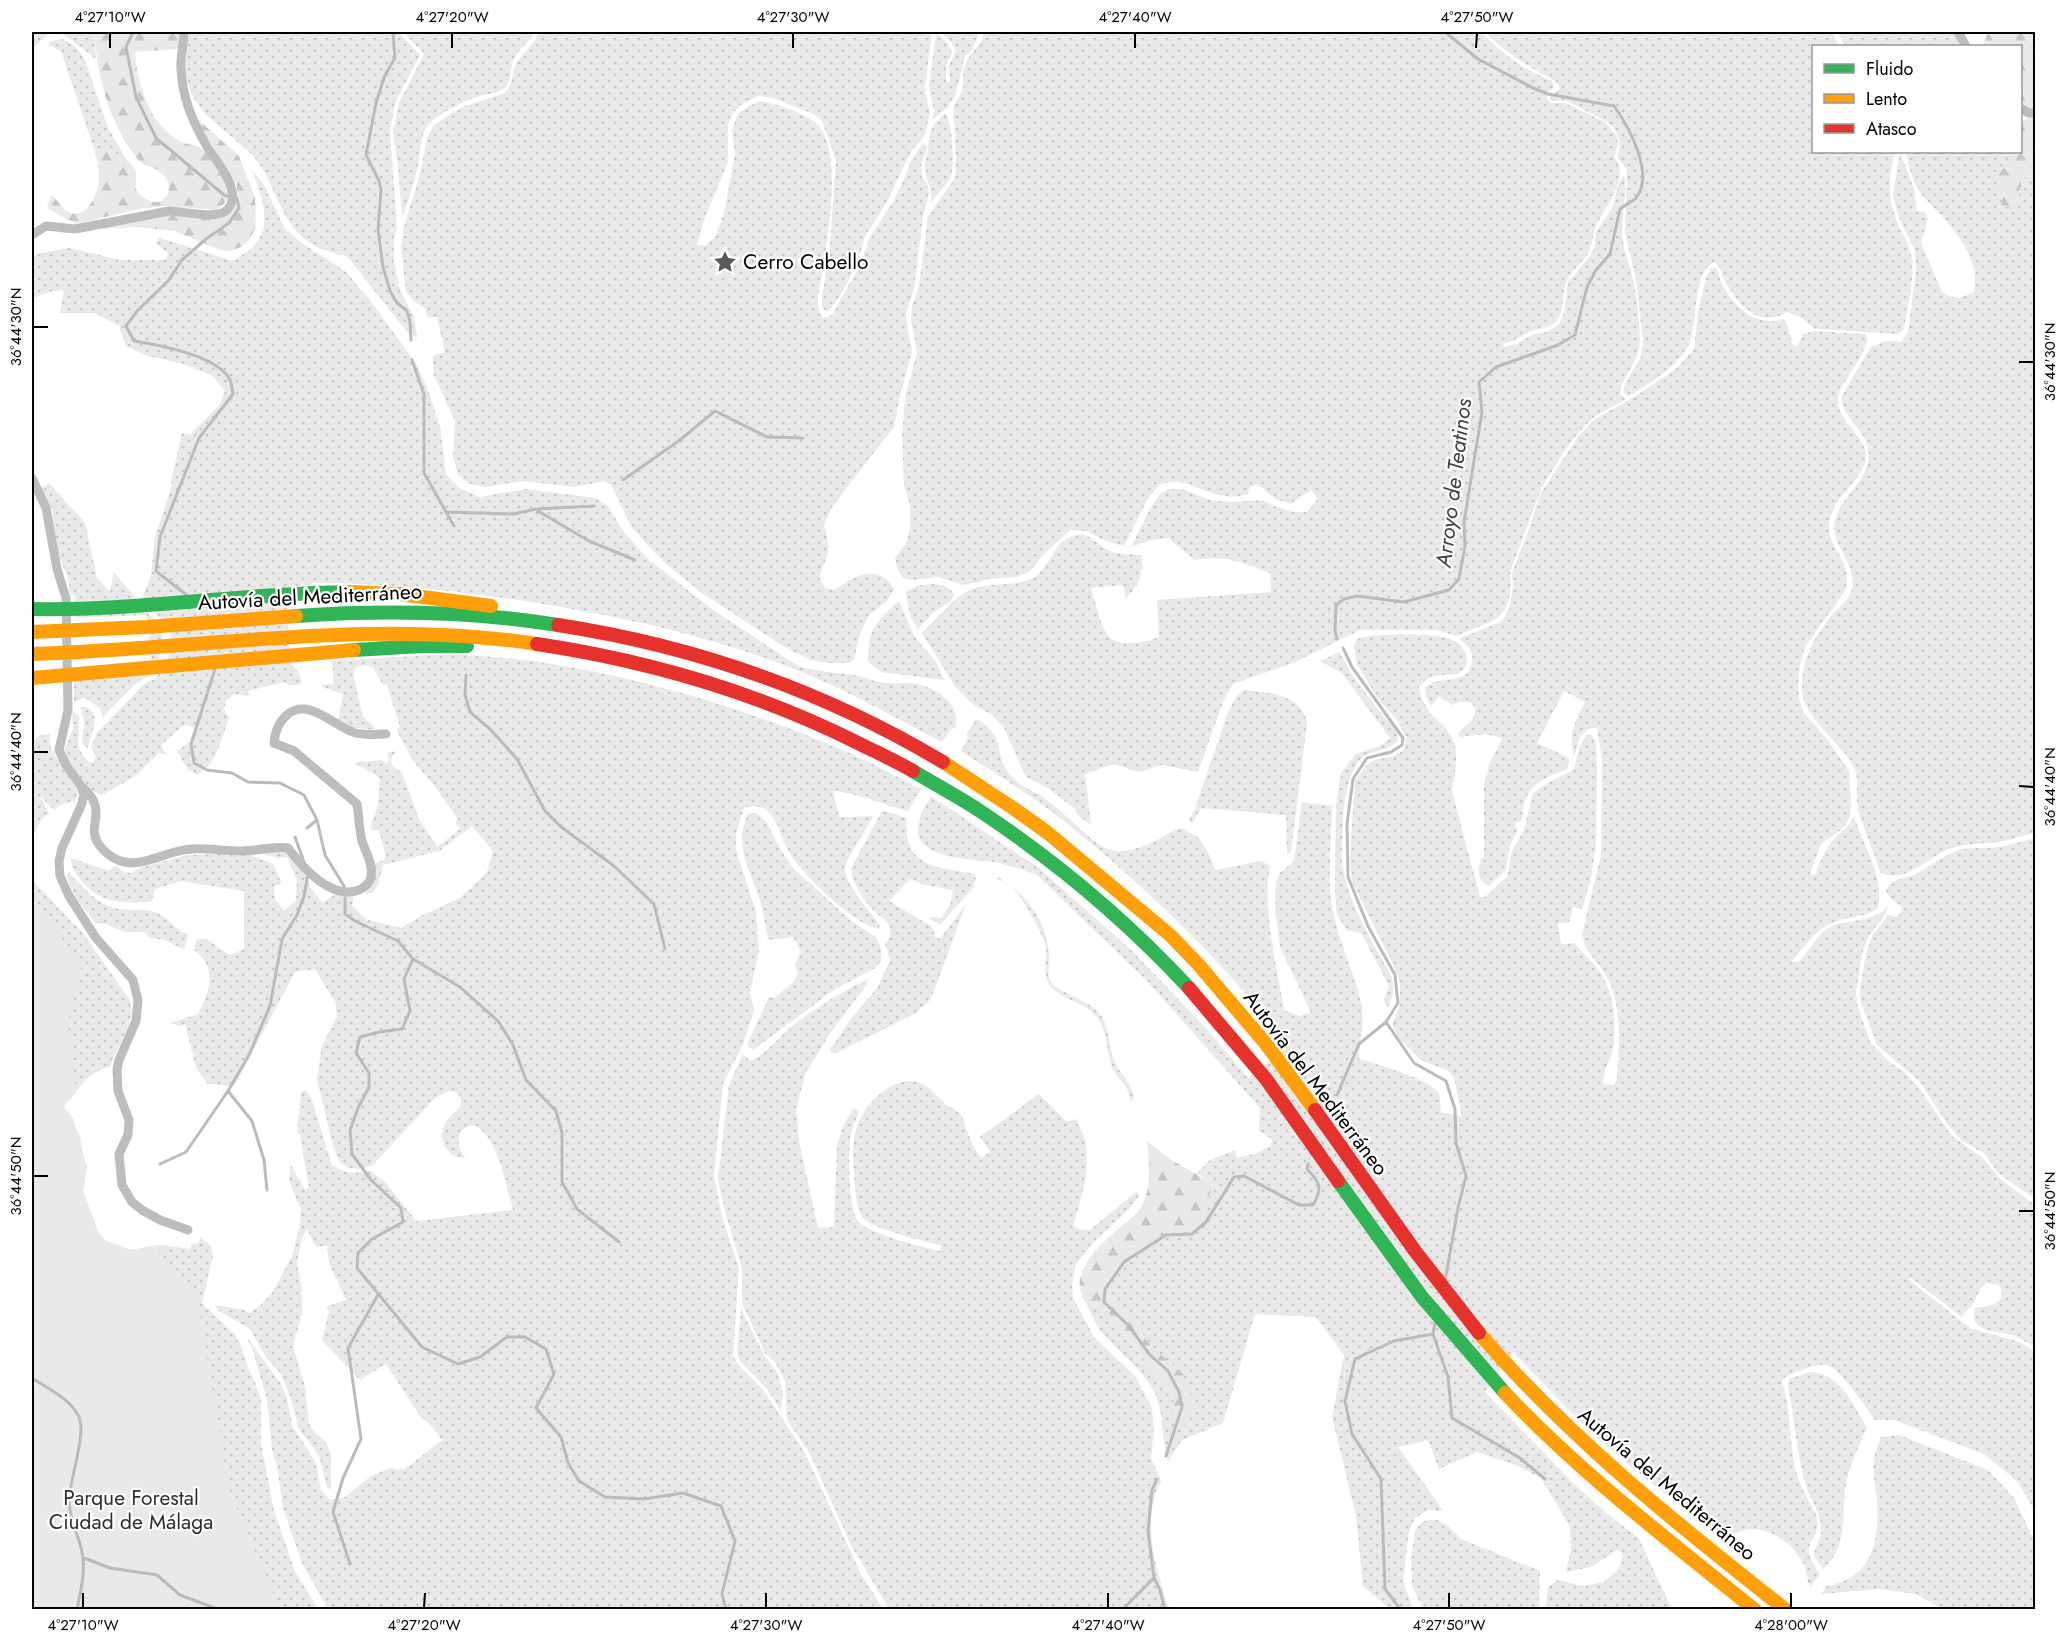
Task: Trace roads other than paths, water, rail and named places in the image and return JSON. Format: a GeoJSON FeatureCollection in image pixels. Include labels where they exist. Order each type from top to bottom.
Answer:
{"type":"FeatureCollection","features":[{"type":"Feature","properties":{"kind":"highway"},"geometry":{"type":"LineString","coordinates":[[32,609],[84,610],[304,593],[349,592],[395,594],[566,616],[595,632]]}},
{"type":"Feature","properties":{"kind":"highway","name":"Autovía del Mediterráneo"},"geometry":{"type":"LineString","coordinates":[[32,632],[101,630],[307,614],[423,611],[493,616],[632,639],[700,656],[744,670],[827,702],[924,751],[1000,797],[1069,848],[1185,950],[1276,1056],[1425,1266],[1505,1363],[1558,1418],[1633,1488],[1786,1610]]}},
{"type":"Feature","properties":{"kind":"highway","name":"Autovía del Mediterráneo"},"geometry":{"type":"LineString","coordinates":[[32,654],[150,648],[308,635],[386,632],[502,639],[557,646],[626,659],[762,699],[821,724],[914,771],[985,814],[1055,863],[1118,916],[1180,979],[1258,1070],[1394,1261],[1493,1381],[1547,1437],[1620,1503],[1755,1610]]}},
{"type":"Feature","properties":{"kind":"highway"},"geometry":{"type":"LineString","coordinates":[[32,678],[422,646],[477,646],[517,650],[557,646]]}},
{"type":"Feature","properties":{"kind":"street"},"geometry":{"type":"LineString","coordinates":[[32,235],[46,226],[75,229],[169,211],[210,215],[219,214],[228,209],[233,198],[232,185],[189,115],[181,67],[184,32]]}},
{"type":"Feature","properties":{"kind":"street"},"geometry":{"type":"LineString","coordinates":[[2022,109],[2029,113],[2036,113]]}},
{"type":"Feature","properties":{"kind":"street"},"geometry":{"type":"LineString","coordinates":[[32,478],[46,508],[57,569],[66,598],[68,710],[59,750],[66,765],[93,799],[97,809],[93,833],[100,845],[121,861],[140,863],[189,849],[244,851],[278,846],[288,848],[311,876],[340,891],[351,893],[364,888],[371,879],[371,862],[362,839],[357,804],[294,751],[274,743],[275,733],[284,717],[294,709],[304,709],[354,733],[386,734]]}},
{"type":"Feature","properties":{"kind":"street"},"geometry":{"type":"LineString","coordinates":[[81,786],[84,795],[62,848],[59,861],[60,876],[69,896],[96,938],[133,980],[138,1000],[136,1022],[118,1060],[117,1071],[118,1091],[129,1120],[128,1135],[119,1154],[122,1185],[132,1202],[142,1210],[160,1220],[188,1230]]}},
{"type":"Feature","properties":{"kind":"waterway"},"geometry":{"type":"LineString","coordinates":[[133,32],[126,47],[136,97],[156,138],[224,195],[237,199],[239,208],[229,223],[182,260],[168,281],[138,310],[126,326],[134,341],[201,358],[223,372],[231,383],[233,394],[199,438],[160,537],[156,571],[189,597]]}},
{"type":"Feature","properties":{"kind":"waterway"},"geometry":{"type":"LineString","coordinates":[[393,32],[395,58],[385,75],[376,103],[366,155],[381,190],[378,229],[383,267],[390,291],[397,303],[407,311],[411,340]]}},
{"type":"Feature","properties":{"kind":"waterway","name":"Arroyo de Teatinos"},"geometry":{"type":"LineString","coordinates":[[1337,639],[1336,605],[1344,599],[1357,596],[1404,602],[1449,590],[1459,579],[1465,546],[1464,522],[1482,412],[1479,382],[1496,367],[1558,345],[1575,335],[1587,287],[1596,270],[1610,254],[1620,209],[1636,198],[1641,188],[1643,176],[1638,151],[1614,106],[1548,94],[1533,88],[1478,59],[1445,32]]}},
{"type":"Feature","properties":{"kind":"waterway"},"geometry":{"type":"LineString","coordinates":[[412,360],[424,394],[424,473],[454,526]]}},
{"type":"Feature","properties":{"kind":"waterway"},"geometry":{"type":"LineString","coordinates":[[623,480],[680,440],[715,411],[767,437],[803,438]]}},
{"type":"Feature","properties":{"kind":"waterway"},"geometry":{"type":"LineString","coordinates":[[446,512],[514,514],[536,509],[594,506]]}},
{"type":"Feature","properties":{"kind":"waterway"},"geometry":{"type":"LineString","coordinates":[[538,511],[589,541],[635,560]]}},
{"type":"Feature","properties":{"kind":"waterway","name":"Arroyo de Teatinos"},"geometry":{"type":"LineString","coordinates":[[1343,648],[1352,667],[1403,738],[1402,745],[1391,752],[1367,758],[1353,779],[1347,824],[1348,877],[1368,926],[1395,975],[1398,1003],[1386,1022],[1414,1063],[1446,1081],[1455,1109],[1456,1143],[1466,1176],[1445,1281]]}},
{"type":"Feature","properties":{"kind":"waterway"},"geometry":{"type":"LineString","coordinates":[[215,669],[191,744],[194,763],[207,770],[232,773],[248,782],[280,783],[304,795],[317,820],[325,855],[344,886]]}},
{"type":"Feature","properties":{"kind":"waterway"},"geometry":{"type":"LineString","coordinates":[[466,675],[465,695],[470,712],[490,729],[517,759],[545,811],[560,826],[614,866],[654,904],[665,949]]}},
{"type":"Feature","properties":{"kind":"waterway"},"geometry":{"type":"LineString","coordinates":[[307,828],[317,820]]}},
{"type":"Feature","properties":{"kind":"waterway"},"geometry":{"type":"LineString","coordinates":[[295,837],[304,862]]}},
{"type":"Feature","properties":{"kind":"waterway"},"geometry":{"type":"LineString","coordinates":[[160,1164],[186,1152],[228,1091],[249,1055],[270,1006],[282,939],[297,915],[304,896],[308,874]]}},
{"type":"Feature","properties":{"kind":"waterway"},"geometry":{"type":"LineString","coordinates":[[345,899],[345,914],[398,941],[413,959],[460,987],[498,1021],[513,1045],[526,1080],[556,1111],[562,1133],[562,1182],[577,1209],[619,1242]]}},
{"type":"Feature","properties":{"kind":"waterway"},"geometry":{"type":"LineString","coordinates":[[413,959],[404,979],[410,1011],[402,1029],[360,1037],[356,1053],[369,1073],[369,1087],[350,1130],[352,1154],[371,1180],[401,1208],[403,1222],[372,1239],[358,1253],[357,1268],[422,1347],[458,1364],[480,1357],[507,1337],[525,1337],[546,1349],[554,1374],[536,1408],[561,1437],[568,1463],[579,1481],[605,1497],[644,1499],[683,1493],[721,1506],[735,1541],[722,1594],[726,1610]]}},
{"type":"Feature","properties":{"kind":"waterway"},"geometry":{"type":"LineString","coordinates":[[1337,1095],[1359,1044],[1386,1022]]}},
{"type":"Feature","properties":{"kind":"waterway"},"geometry":{"type":"LineString","coordinates":[[228,1091],[252,1121],[264,1160],[267,1190]]}},
{"type":"Feature","properties":{"kind":"waterway"},"geometry":{"type":"LineString","coordinates":[[1166,1456],[1182,1407],[1179,1392],[1168,1371],[1150,1355],[1128,1325],[1104,1302],[1105,1289],[1124,1262],[1166,1235],[1192,1234],[1206,1222],[1234,1177],[1244,1176],[1299,1205],[1313,1205],[1319,1186],[1307,1169],[1308,1164]]}},
{"type":"Feature","properties":{"kind":"waterway"},"geometry":{"type":"LineString","coordinates":[[350,1564],[333,1512],[343,1478],[361,1439],[348,1348],[378,1295]]}},
{"type":"Feature","properties":{"kind":"waterway","name":"Arroyo de Teatinos"},"geometry":{"type":"LineString","coordinates":[[1401,1610],[1385,1589],[1381,1479],[1352,1434],[1345,1401],[1355,1359],[1394,1341],[1433,1334],[1435,1322]]}},
{"type":"Feature","properties":{"kind":"waterway"},"geometry":{"type":"LineString","coordinates":[[1433,1334],[1448,1377],[1452,1418],[1520,1458],[1545,1479]]}},
{"type":"Feature","properties":{"kind":"waterway"},"geometry":{"type":"LineString","coordinates":[[32,1378],[69,1403],[80,1422],[80,1444],[69,1501],[83,1559],[83,1578],[77,1610]]}},
{"type":"Feature","properties":{"kind":"waterway"},"geometry":{"type":"LineString","coordinates":[[1157,1479],[1152,1490],[1148,1531],[1154,1578],[1165,1610]]}},
{"type":"Feature","properties":{"kind":"waterway"},"geometry":{"type":"LineString","coordinates":[[84,1558],[110,1568],[157,1575],[180,1595],[220,1610]]}},
{"type":"Feature","properties":{"kind":"waterway"},"geometry":{"type":"LineString","coordinates":[[1122,1610],[1154,1578]]}},
{"type":"Feature","properties":{"kind":"place","name":"Cerro Cabello"},"geometry":{"type":"Point","coordinates":[725,262]}},
{"type":"Feature","properties":{"kind":"park label","name":"Parque Forestal Ciudad de Málaga"},"geometry":{"type":"Point","coordinates":[131,1510]}}]}
